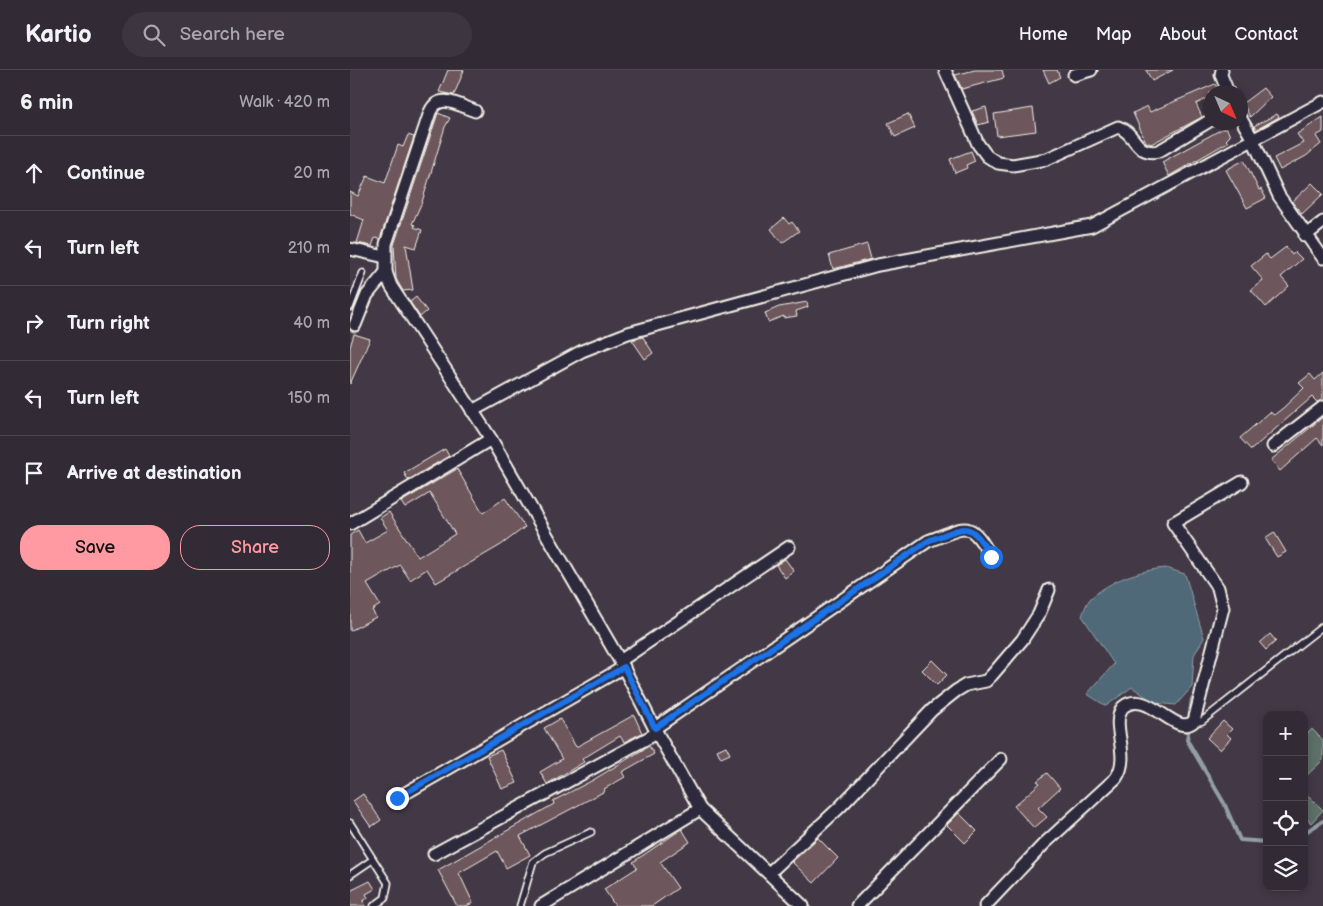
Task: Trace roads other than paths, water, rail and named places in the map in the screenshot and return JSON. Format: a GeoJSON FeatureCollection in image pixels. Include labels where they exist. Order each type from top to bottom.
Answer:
{"type":"FeatureCollection","features":[{"type":"Feature","properties":{"kind":"street"},"geometry":{"type":"LineString","coordinates":[[944,70],[978,144],[988,156],[1005,165],[1048,159],[1118,127],[1125,130],[1142,149],[1152,153],[1159,151],[1203,124]]}},
{"type":"Feature","properties":{"kind":"street"},"geometry":{"type":"LineString","coordinates":[[1074,75],[1091,70]]}},
{"type":"Feature","properties":{"kind":"street"},"geometry":{"type":"LineString","coordinates":[[1221,72],[1226,85]]}},
{"type":"Feature","properties":{"kind":"street"},"geometry":{"type":"LineString","coordinates":[[474,111],[443,100],[432,106],[388,237],[385,256],[386,272],[391,286],[491,439],[622,664],[656,731],[700,809],[803,906]]}},
{"type":"Feature","properties":{"kind":"street"},"geometry":{"type":"LineString","coordinates":[[472,411],[582,351],[628,333],[878,265],[1092,226],[1252,138],[1323,102]]}},
{"type":"Feature","properties":{"kind":"street"},"geometry":{"type":"LineString","coordinates":[[1247,130],[1279,196],[1305,236],[1323,258]]}},
{"type":"Feature","properties":{"kind":"street"},"geometry":{"type":"LineString","coordinates":[[1305,236],[1323,222]]}},
{"type":"Feature","properties":{"kind":"street"},"geometry":{"type":"LineString","coordinates":[[350,249],[385,256]]}},
{"type":"Feature","properties":{"kind":"street"},"geometry":{"type":"LineString","coordinates":[[356,325],[366,295],[386,272]]}},
{"type":"Feature","properties":{"kind":"street"},"geometry":{"type":"LineString","coordinates":[[1273,446],[1323,406]]}},
{"type":"Feature","properties":{"kind":"street"},"geometry":{"type":"LineString","coordinates":[[350,524],[491,439]]}},
{"type":"Feature","properties":{"kind":"street"},"geometry":{"type":"LineString","coordinates":[[985,906],[1044,844],[1116,778],[1122,765],[1119,718],[1123,707],[1132,702],[1146,704],[1189,724],[1223,603],[1218,588],[1173,523],[1242,482]]}},
{"type":"Feature","properties":{"kind":"street"},"geometry":{"type":"LineString","coordinates":[[434,854],[656,731],[928,541],[963,529],[973,530],[979,534],[991,557]]}},
{"type":"Feature","properties":{"kind":"street"},"geometry":{"type":"LineString","coordinates":[[397,798],[622,664],[789,546]]}},
{"type":"Feature","properties":{"kind":"street"},"geometry":{"type":"LineString","coordinates":[[769,873],[840,807],[932,710],[956,691],[966,686],[986,681],[992,675],[1022,640],[1039,614],[1049,590]]}},
{"type":"Feature","properties":{"kind":"street"},"geometry":{"type":"LineString","coordinates":[[856,906],[1001,759]]}},
{"type":"Feature","properties":{"kind":"street"},"geometry":{"type":"LineString","coordinates":[[541,906],[700,809]]}},
{"type":"Feature","properties":{"kind":"lane"},"geometry":{"type":"LineString","coordinates":[[350,307],[364,273]]}},
{"type":"Feature","properties":{"kind":"lane"},"geometry":{"type":"LineString","coordinates":[[1189,724],[1202,722],[1323,626]]}},
{"type":"Feature","properties":{"kind":"lane"},"geometry":{"type":"LineString","coordinates":[[350,823],[388,883],[385,898],[374,906]]}},
{"type":"Feature","properties":{"kind":"lane"},"geometry":{"type":"LineString","coordinates":[[520,906],[533,862],[545,853],[590,832]]}},
{"type":"Feature","properties":{"kind":"lane"},"geometry":{"type":"LineString","coordinates":[[350,875],[372,860]]}},
{"type":"Feature","properties":{"kind":"water"},"geometry":{"type":"Polygon","coordinates":[[[1166,568],[1185,574],[1204,638],[1194,655],[1192,687],[1176,705],[1155,703],[1132,687],[1106,706],[1087,694],[1114,664],[1082,616],[1086,605],[1098,592],[1116,581],[1146,571],[1166,568]]]}},
{"type":"Feature","properties":{"kind":"waterway"},"geometry":{"type":"LineString","coordinates":[[1189,719],[1192,699]]}},
{"type":"Feature","properties":{"kind":"waterway"},"geometry":{"type":"LineString","coordinates":[[1189,726],[1187,740],[1224,803],[1240,840],[1263,842]]}},
{"type":"Feature","properties":{"kind":"waterway"},"geometry":{"type":"LineString","coordinates":[[1308,830],[1323,821]]}}]}
